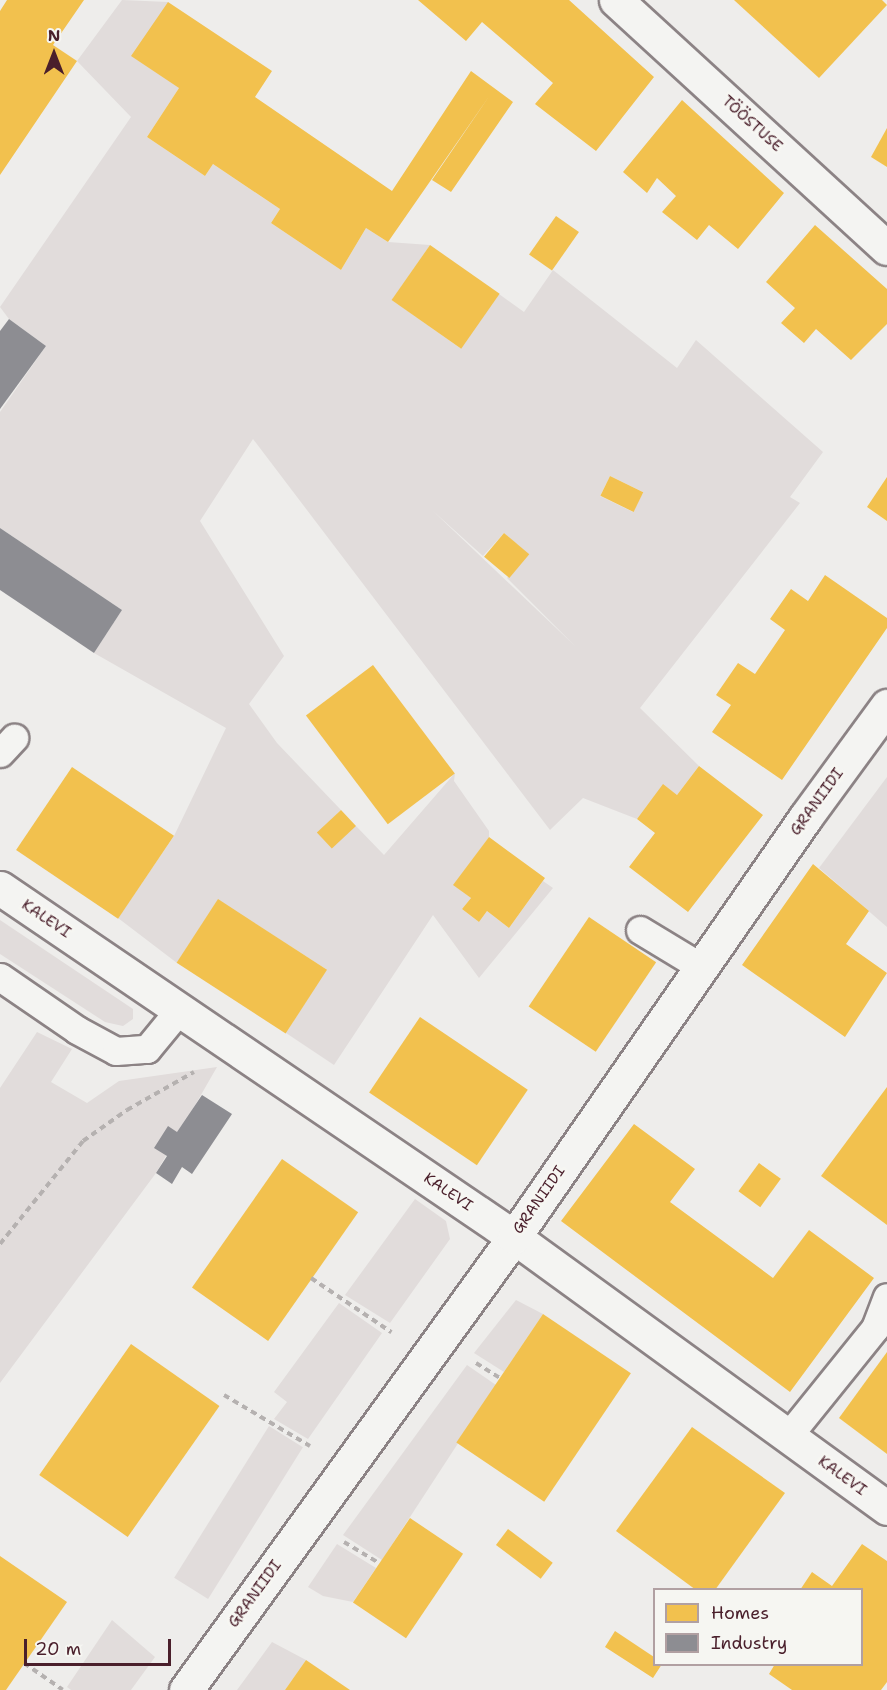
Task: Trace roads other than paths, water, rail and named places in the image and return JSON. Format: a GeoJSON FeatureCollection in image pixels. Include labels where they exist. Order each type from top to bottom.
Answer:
{"type":"FeatureCollection","features":[{"type":"Feature","properties":{"kind":"street","name":"TÖÖSTUSE"},"geometry":{"type":"LineString","coordinates":[[616,0],[887,248]]}},
{"type":"Feature","properties":{"kind":"street","name":"GRANIIDI"},"geometry":{"type":"LineString","coordinates":[[186,1690],[514,1237],[701,967],[887,706]]}},
{"type":"Feature","properties":{"kind":"street","name":"KALEVI"},"geometry":{"type":"LineString","coordinates":[[0,888],[514,1237],[887,1508]]}},
{"type":"Feature","properties":{"kind":"lane"},"geometry":{"type":"LineString","coordinates":[[640,930],[701,967]]}},
{"type":"Feature","properties":{"kind":"lane"},"geometry":{"type":"LineString","coordinates":[[0,977],[77,1030],[116,1051],[147,1049],[179,1010]]}},
{"type":"Feature","properties":{"kind":"lane"},"geometry":{"type":"LineString","coordinates":[[788,1436],[875,1328],[887,1297]]}}]}
